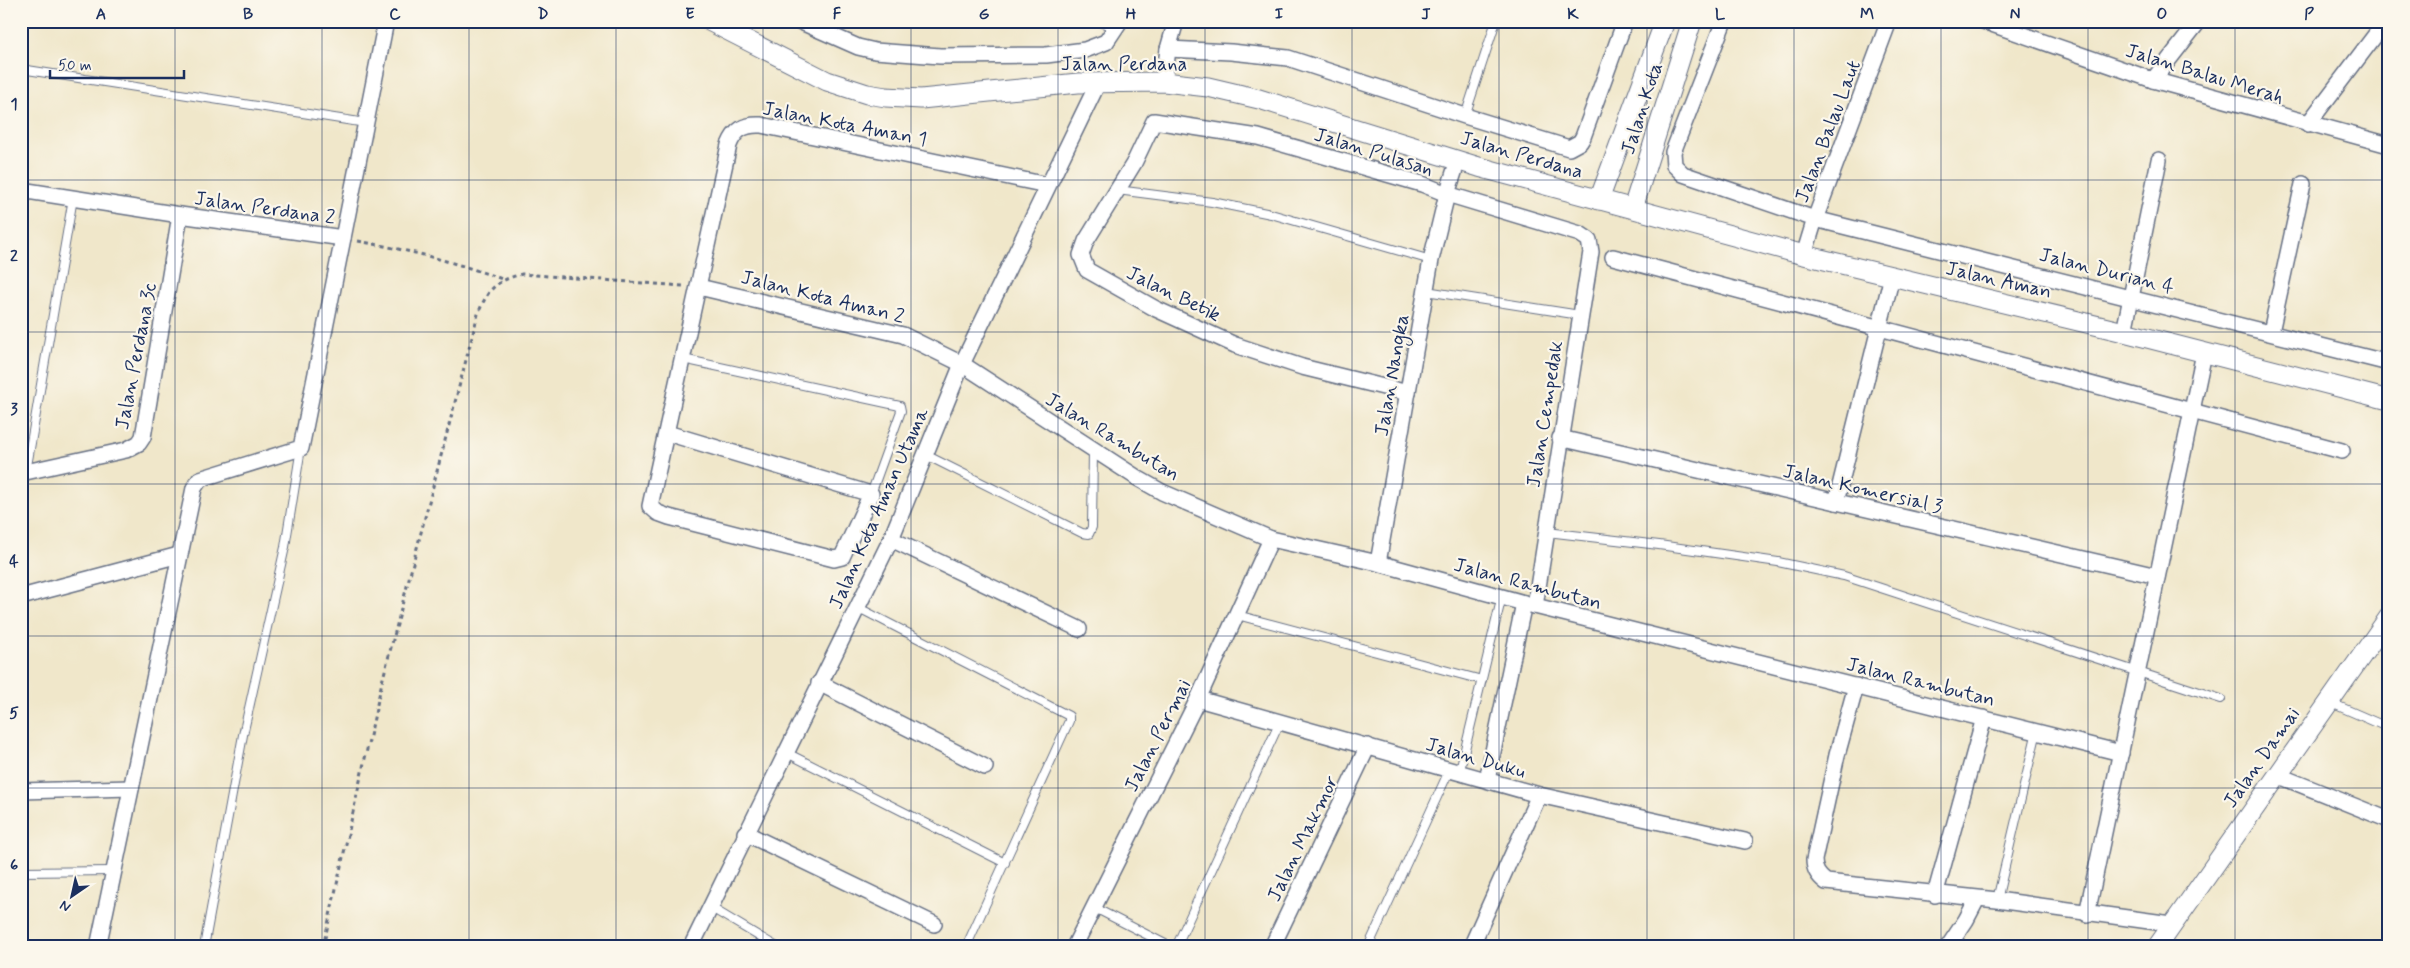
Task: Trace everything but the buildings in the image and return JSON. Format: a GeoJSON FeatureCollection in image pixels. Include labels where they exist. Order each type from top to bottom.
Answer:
{"type":"FeatureCollection","features":[{"type":"Feature","properties":{"kind":"street","name":"Jalan Perdana 2"},"geometry":{"type":"LineString","coordinates":[[21,190],[180,216],[343,238],[386,21]]}},
{"type":"Feature","properties":{"kind":"street","name":"Jalan Perdana"},"geometry":{"type":"LineString","coordinates":[[709,21],[806,72],[867,94],[921,100],[1098,83],[1164,82],[1208,86],[1259,99],[1458,160],[1600,200]]}},
{"type":"Feature","properties":{"kind":"street"},"geometry":{"type":"LineString","coordinates":[[799,21],[858,47],[875,51],[940,56],[1046,55],[1085,50],[1106,42],[1118,24]]}},
{"type":"Feature","properties":{"kind":"street"},"geometry":{"type":"LineString","coordinates":[[1164,82],[1168,49],[1176,21]]}},
{"type":"Feature","properties":{"kind":"street"},"geometry":{"type":"LineString","coordinates":[[1168,49],[1231,52],[1288,58],[1563,147],[1575,146],[1583,137],[1625,21]]}},
{"type":"Feature","properties":{"kind":"street","name":"Jalan Kota"},"geometry":{"type":"LineString","coordinates":[[1600,200],[1665,21]]}},
{"type":"Feature","properties":{"kind":"street","name":"Jalan Kota"},"geometry":{"type":"LineString","coordinates":[[1633,208],[1692,21]]}},
{"type":"Feature","properties":{"kind":"street","name":"Jalan Durian 4"},"geometry":{"type":"LineString","coordinates":[[1724,21],[1673,152],[1674,165],[1683,174],[1815,219],[2389,363]]}},
{"type":"Feature","properties":{"kind":"street","name":"Jalan Balau Laut"},"geometry":{"type":"LineString","coordinates":[[1804,255],[1815,219],[1890,21]]}},
{"type":"Feature","properties":{"kind":"street","name":"Jalan Balau Merah"},"geometry":{"type":"LineString","coordinates":[[1984,21],[2153,80],[2389,145]]}},
{"type":"Feature","properties":{"kind":"street"},"geometry":{"type":"LineString","coordinates":[[2153,80],[2199,21]]}},
{"type":"Feature","properties":{"kind":"street"},"geometry":{"type":"LineString","coordinates":[[2308,124],[2386,21]]}},
{"type":"Feature","properties":{"kind":"street","name":"Jalan Kota Aman Utama"},"geometry":{"type":"LineString","coordinates":[[691,947],[745,833],[891,539],[962,364],[1098,83]]}},
{"type":"Feature","properties":{"kind":"street","name":"Jalan Betik"},"geometry":{"type":"LineString","coordinates":[[1154,121],[1134,163],[1084,247],[1083,263],[1093,275],[1156,309],[1235,346],[1302,367],[1408,393]]}},
{"type":"Feature","properties":{"kind":"street","name":"Jalan Pulasan"},"geometry":{"type":"LineString","coordinates":[[1154,121],[1258,138],[1422,184],[1447,194],[1580,234]]}},
{"type":"Feature","properties":{"kind":"street","name":"Jalan Kota Aman 1"},"geometry":{"type":"LineString","coordinates":[[871,494],[839,560],[669,517],[658,513],[650,506],[729,145],[737,131],[744,126],[761,124],[1047,185]]}},
{"type":"Feature","properties":{"kind":"street","name":"Jalan Nangka"},"geometry":{"type":"LineString","coordinates":[[1378,564],[1431,260],[1447,194],[1458,160]]}},
{"type":"Feature","properties":{"kind":"street"},"geometry":{"type":"LineString","coordinates":[[2124,332],[2159,160]]}},
{"type":"Feature","properties":{"kind":"street"},"geometry":{"type":"LineString","coordinates":[[2271,332],[2302,184]]}},
{"type":"Feature","properties":{"kind":"street","name":"Jalan Aman"},"geometry":{"type":"LineString","coordinates":[[1600,200],[1804,255],[2124,332],[2389,400]]}},
{"type":"Feature","properties":{"kind":"street","name":"Jalan Perdana 3c"},"geometry":{"type":"LineString","coordinates":[[24,473],[126,450],[138,443],[142,437],[180,216]]}},
{"type":"Feature","properties":{"kind":"street","name":"Jalan Cempedak"},"geometry":{"type":"LineString","coordinates":[[1486,780],[1530,605],[1546,532],[1591,252],[1589,240],[1580,234]]}},
{"type":"Feature","properties":{"kind":"street"},"geometry":{"type":"LineString","coordinates":[[98,947],[194,488],[200,479],[301,448],[343,238]]}},
{"type":"Feature","properties":{"kind":"street"},"geometry":{"type":"LineString","coordinates":[[1614,257],[2342,450]]}},
{"type":"Feature","properties":{"kind":"street"},"geometry":{"type":"LineString","coordinates":[[1836,502],[1892,276]]}},
{"type":"Feature","properties":{"kind":"street","name":"Jalan Kota Aman 2"},"geometry":{"type":"LineString","coordinates":[[699,287],[890,331],[903,335],[962,364]]}},
{"type":"Feature","properties":{"kind":"street"},"geometry":{"type":"LineString","coordinates":[[2087,914],[2204,353]]}},
{"type":"Feature","properties":{"kind":"street","name":"Jalan Rambutan"},"geometry":{"type":"LineString","coordinates":[[962,364],[1093,450],[1162,492],[1271,539],[1378,564],[1530,605],[2121,753]]}},
{"type":"Feature","properties":{"kind":"street"},"geometry":{"type":"LineString","coordinates":[[667,433],[871,494]]}},
{"type":"Feature","properties":{"kind":"street","name":"Jalan Komersial 3"},"geometry":{"type":"LineString","coordinates":[[1560,438],[2157,576]]}},
{"type":"Feature","properties":{"kind":"street"},"geometry":{"type":"LineString","coordinates":[[891,539],[1078,629]]}},
{"type":"Feature","properties":{"kind":"street","name":"Jalan Permai"},"geometry":{"type":"LineString","coordinates":[[1074,947],[1198,699],[1271,539]]}},
{"type":"Feature","properties":{"kind":"street"},"geometry":{"type":"LineString","coordinates":[[21,597],[179,556]]}},
{"type":"Feature","properties":{"kind":"street","name":"Jalan Damai"},"geometry":{"type":"LineString","coordinates":[[2157,947],[2328,702],[2381,640],[2389,617]]}},
{"type":"Feature","properties":{"kind":"street"},"geometry":{"type":"LineString","coordinates":[[820,683],[985,767]]}},
{"type":"Feature","properties":{"kind":"street"},"geometry":{"type":"LineString","coordinates":[[1856,686],[1837,755],[1814,860],[1816,872],[1826,882],[1934,894],[1971,910]]}},
{"type":"Feature","properties":{"kind":"street","name":"Jalan Duku"},"geometry":{"type":"LineString","coordinates":[[1198,699],[1539,795],[1745,841]]}},
{"type":"Feature","properties":{"kind":"street"},"geometry":{"type":"LineString","coordinates":[[1934,894],[1984,718]]}},
{"type":"Feature","properties":{"kind":"street","name":"Jalan Makmor"},"geometry":{"type":"LineString","coordinates":[[1272,947],[1368,746]]}},
{"type":"Feature","properties":{"kind":"street"},"geometry":{"type":"LineString","coordinates":[[2277,774],[2389,820]]}},
{"type":"Feature","properties":{"kind":"street"},"geometry":{"type":"LineString","coordinates":[[21,790],[131,788]]}},
{"type":"Feature","properties":{"kind":"street"},"geometry":{"type":"LineString","coordinates":[[1471,947],[1539,795]]}},
{"type":"Feature","properties":{"kind":"street"},"geometry":{"type":"LineString","coordinates":[[745,833],[934,924]]}},
{"type":"Feature","properties":{"kind":"street"},"geometry":{"type":"LineString","coordinates":[[1948,947],[1971,910],[1997,900],[2087,914],[2172,924]]}},
{"type":"Feature","properties":{"kind":"lane"},"geometry":{"type":"LineString","coordinates":[[1097,21],[1118,24]]}},
{"type":"Feature","properties":{"kind":"lane"},"geometry":{"type":"LineString","coordinates":[[1465,116],[1496,21]]}},
{"type":"Feature","properties":{"kind":"lane"},"geometry":{"type":"LineString","coordinates":[[21,69],[366,123]]}},
{"type":"Feature","properties":{"kind":"lane"},"geometry":{"type":"LineString","coordinates":[[1117,190],[1212,202],[1271,214],[1431,260]]}},
{"type":"Feature","properties":{"kind":"lane"},"geometry":{"type":"LineString","coordinates":[[24,473],[73,198]]}},
{"type":"Feature","properties":{"kind":"lane"},"geometry":{"type":"LineString","coordinates":[[1426,291],[1580,315]]}},
{"type":"Feature","properties":{"kind":"lane"},"geometry":{"type":"LineString","coordinates":[[683,360],[900,406],[901,411],[871,494]]}},
{"type":"Feature","properties":{"kind":"lane"},"geometry":{"type":"LineString","coordinates":[[204,947],[243,735],[285,547],[301,448]]}},
{"type":"Feature","properties":{"kind":"lane"},"geometry":{"type":"LineString","coordinates":[[926,455],[1082,533],[1089,534],[1092,527],[1093,450]]}},
{"type":"Feature","properties":{"kind":"lane"},"geometry":{"type":"LineString","coordinates":[[1546,532],[1659,544],[1778,562],[1844,576],[2221,698]]}},
{"type":"Feature","properties":{"kind":"lane"},"geometry":{"type":"LineString","coordinates":[[1368,947],[1454,772],[1482,680],[1502,596]]}},
{"type":"Feature","properties":{"kind":"lane"},"geometry":{"type":"LineString","coordinates":[[858,607],[1069,716],[1069,721],[966,947]]}},
{"type":"Feature","properties":{"kind":"lane"},"geometry":{"type":"LineString","coordinates":[[1237,615],[1482,680]]}},
{"type":"Feature","properties":{"kind":"lane"},"geometry":{"type":"LineString","coordinates":[[2328,702],[2389,728]]}},
{"type":"Feature","properties":{"kind":"lane"},"geometry":{"type":"LineString","coordinates":[[1176,947],[1280,722]]}},
{"type":"Feature","properties":{"kind":"lane"},"geometry":{"type":"LineString","coordinates":[[1997,900],[2037,731]]}},
{"type":"Feature","properties":{"kind":"lane"},"geometry":{"type":"LineString","coordinates":[[785,752],[1005,863]]}},
{"type":"Feature","properties":{"kind":"lane"},"geometry":{"type":"LineString","coordinates":[[21,872],[114,871]]}},
{"type":"Feature","properties":{"kind":"lane"},"geometry":{"type":"LineString","coordinates":[[1093,906],[1171,947]]}},
{"type":"Feature","properties":{"kind":"lane"},"geometry":{"type":"LineString","coordinates":[[710,907],[777,947]]}},
{"type":"Feature","properties":{"kind":"path"},"geometry":{"type":"LineString","coordinates":[[343,238],[419,253],[502,279]]}},
{"type":"Feature","properties":{"kind":"path"},"geometry":{"type":"LineString","coordinates":[[323,947],[382,682],[478,314],[486,294],[502,279],[522,274],[699,287]]}}]}
